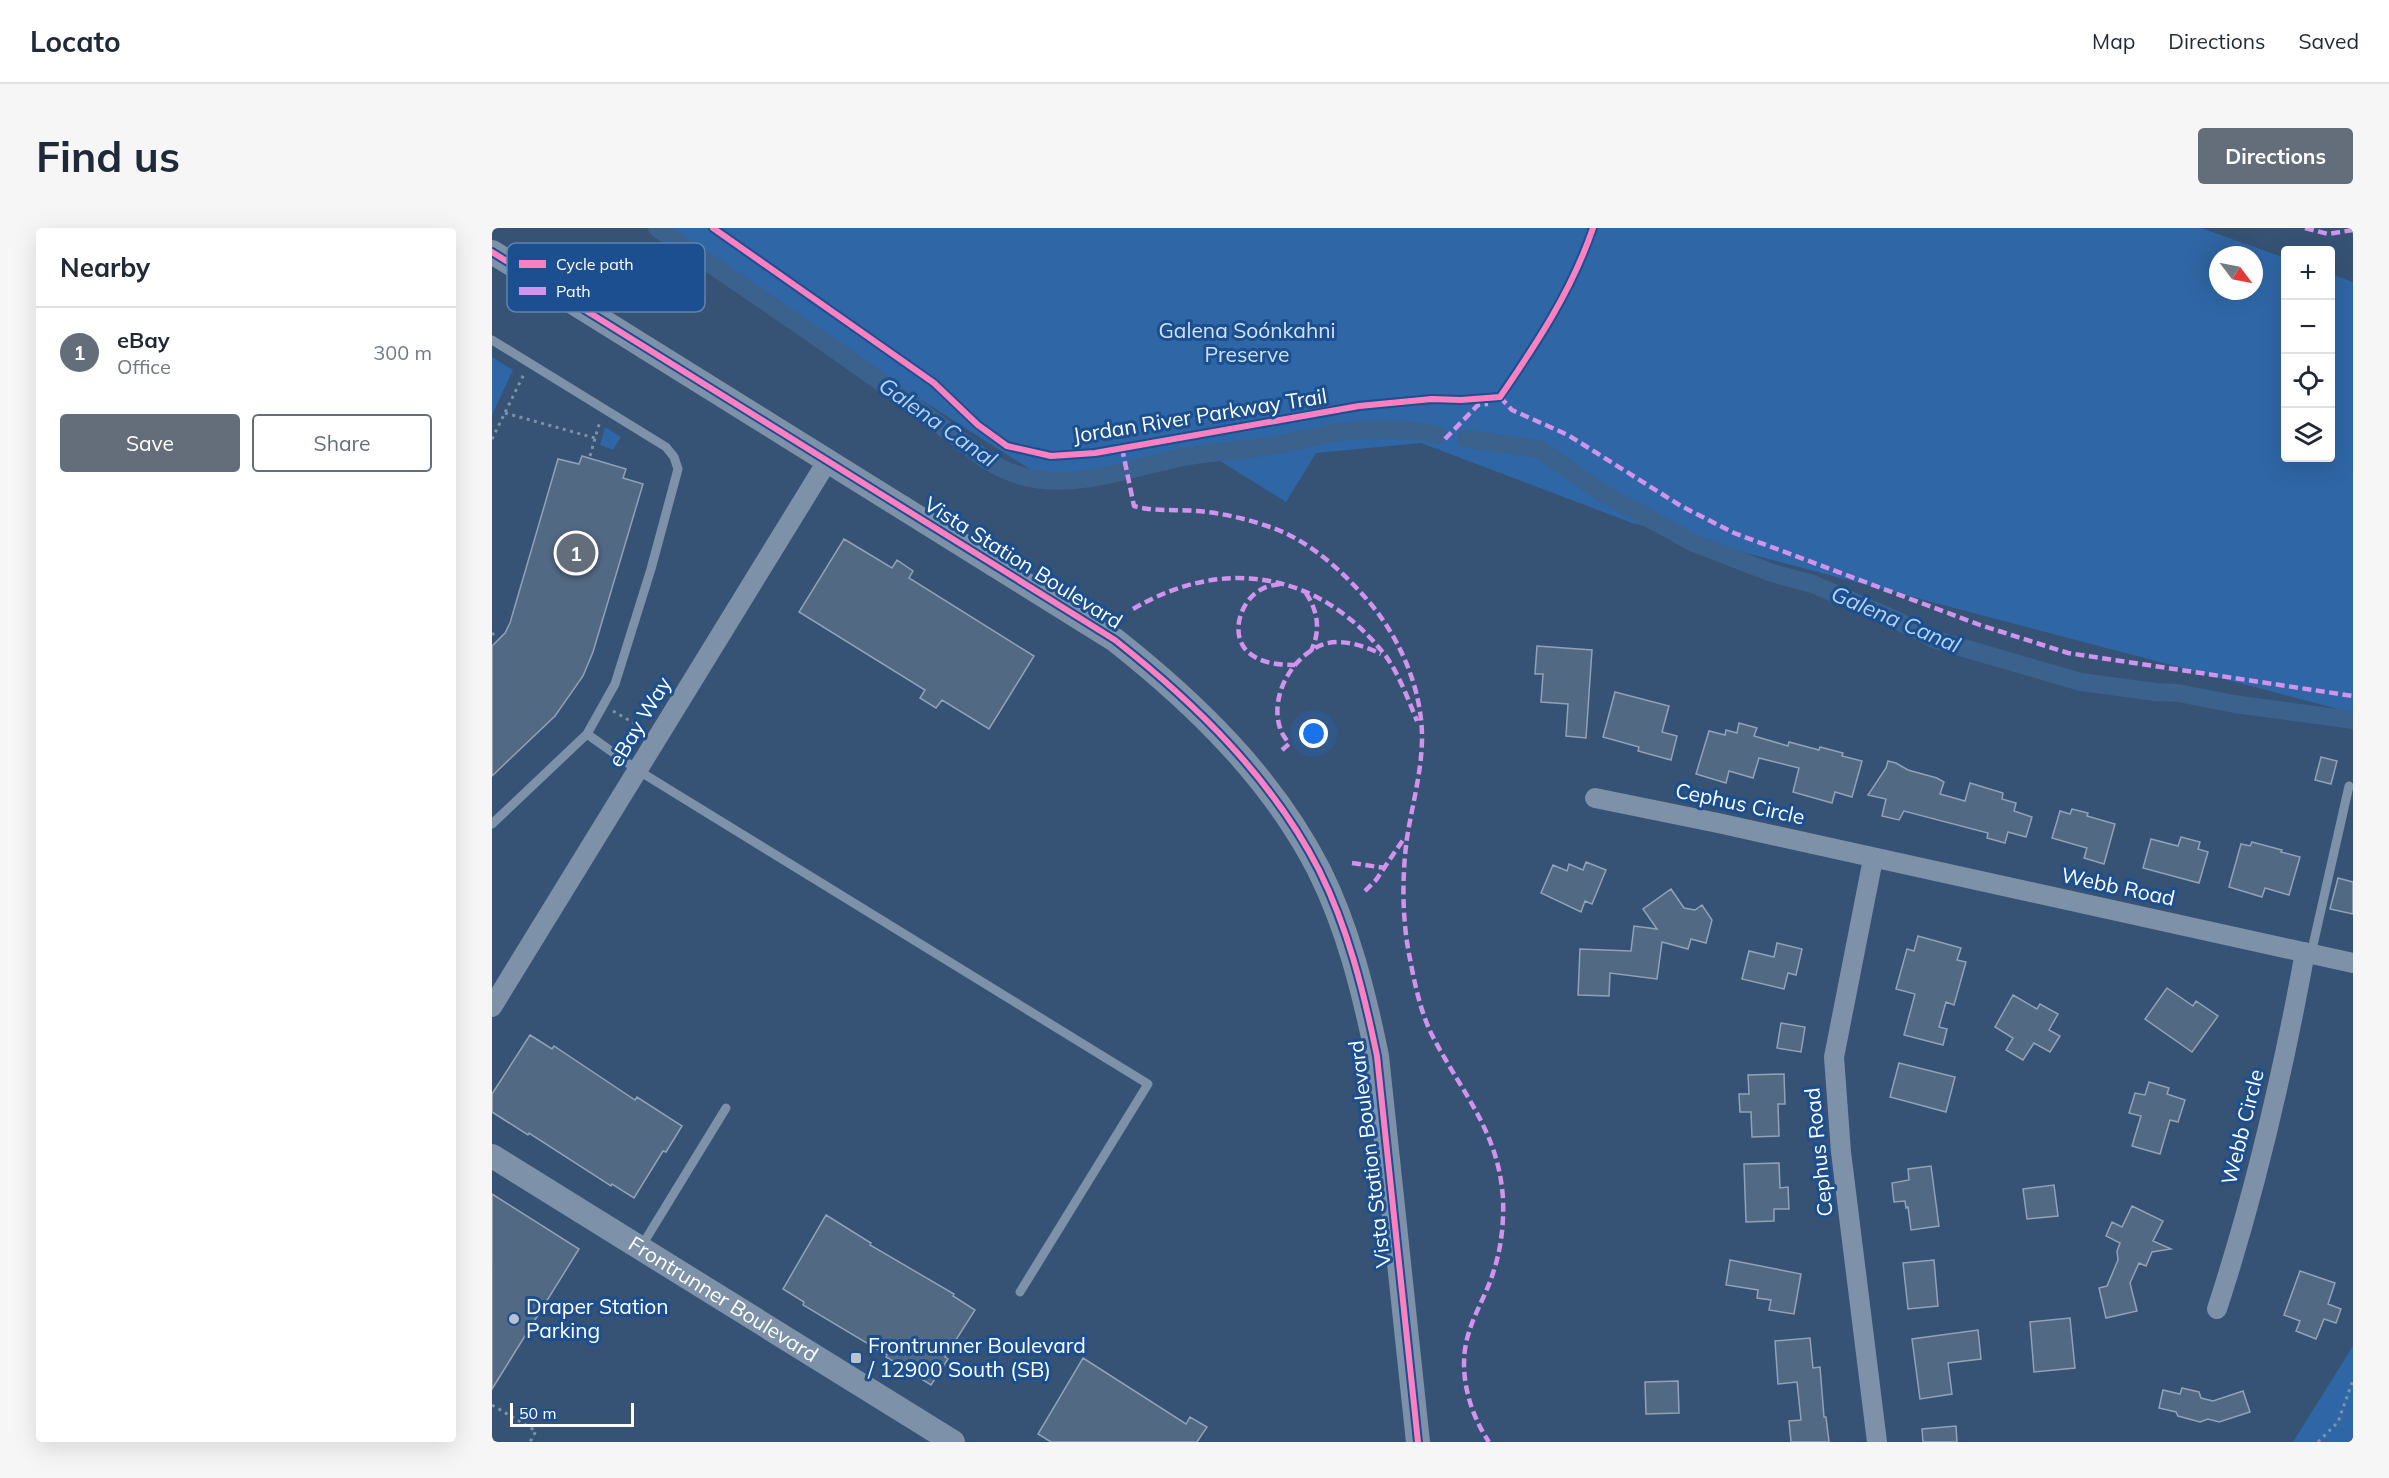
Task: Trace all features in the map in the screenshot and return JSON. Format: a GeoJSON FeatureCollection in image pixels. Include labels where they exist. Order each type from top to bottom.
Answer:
{"type":"FeatureCollection","features":[{"type":"Feature","properties":{"kind":"street","name":"Vista Station Boulevard"},"geometry":{"type":"LineString","coordinates":[[492,252],[507,261]]}},
{"type":"Feature","properties":{"kind":"street","name":"Vista Station Boulevard"},"geometry":{"type":"LineString","coordinates":[[589,312],[1115,640],[1179,693],[1229,743],[1262,783],[1290,822],[1319,870],[1339,917],[1366,1006],[1377,1056],[1418,1442]]}},
{"type":"Feature","properties":{"kind":"street","name":"eBay Way"},"geometry":{"type":"LineString","coordinates":[[492,1007],[828,460]]}},
{"type":"Feature","properties":{"kind":"street","name":"Cephus Circle"},"geometry":{"type":"LineString","coordinates":[[1595,798],[1718,823],[1874,859]]}},
{"type":"Feature","properties":{"kind":"street","name":"Webb Road"},"geometry":{"type":"LineString","coordinates":[[1874,859],[2353,963]]}},
{"type":"Feature","properties":{"kind":"street","name":"Cephus Road"},"geometry":{"type":"LineString","coordinates":[[1874,859],[1834,1057],[1841,1152],[1877,1442]]}},
{"type":"Feature","properties":{"kind":"street","name":"Webb Circle"},"geometry":{"type":"LineString","coordinates":[[2217,1310],[2237,1249],[2257,1174],[2308,953]]}},
{"type":"Feature","properties":{"kind":"street","name":"Frontrunner Boulevard"},"geometry":{"type":"LineString","coordinates":[[492,1156],[953,1442]]}},
{"type":"Feature","properties":{"kind":"lane"},"geometry":{"type":"LineString","coordinates":[[492,340],[666,447],[678,466],[651,569],[615,684],[587,734],[492,824]]}},
{"type":"Feature","properties":{"kind":"lane"},"geometry":{"type":"LineString","coordinates":[[587,734],[639,771],[1148,1084],[1020,1292]]}},
{"type":"Feature","properties":{"kind":"lane"},"geometry":{"type":"LineString","coordinates":[[2308,953],[2349,786]]}},
{"type":"Feature","properties":{"kind":"lane"},"geometry":{"type":"LineString","coordinates":[[640,1249],[726,1108]]}},
{"type":"Feature","properties":{"kind":"path"},"geometry":{"type":"LineString","coordinates":[[492,439],[524,374]]}},
{"type":"Feature","properties":{"kind":"path"},"geometry":{"type":"LineString","coordinates":[[505,413],[595,438]]}},
{"type":"Feature","properties":{"kind":"path"},"geometry":{"type":"LineString","coordinates":[[590,456],[600,419]]}},
{"type":"Feature","properties":{"kind":"path"},"geometry":{"type":"LineString","coordinates":[[612,710],[637,725]]}},
{"type":"Feature","properties":{"kind":"path"},"geometry":{"type":"LineString","coordinates":[[2318,1442],[2338,1422],[2353,1380]]}},
{"type":"Feature","properties":{"kind":"path"},"geometry":{"type":"LineString","coordinates":[[492,1405],[536,1431],[530,1442]]}},
{"type":"Feature","properties":{"kind":"green space","name":"Galena Soónkahni Preserve"},"geometry":{"type":"Polygon","coordinates":[[[653,228],[2201,228],[2251,246],[2209,246],[2209,300],[2263,300],[2263,250],[2281,257],[2281,462],[2335,462],[2335,275],[2353,282],[2353,713],[1632,523],[1421,443],[1316,453],[1286,502],[1220,461],[1042,477],[705,261],[705,243],[676,243],[653,228]]]}},
{"type":"Feature","properties":{"kind":"green space"},"geometry":{"type":"Polygon","coordinates":[[[492,357],[513,370],[492,415],[492,357]]]}},
{"type":"Feature","properties":{"kind":"green space"},"geometry":{"type":"Polygon","coordinates":[[[605,427],[621,437],[613,450],[600,445],[605,427]]]}},
{"type":"Feature","properties":{"kind":"green space"},"geometry":{"type":"Polygon","coordinates":[[[2353,1346],[2353,1442],[2293,1442],[2353,1346]]]}},
{"type":"Feature","properties":{"kind":"building"},"geometry":{"type":"Polygon","coordinates":[[[582,456],[626,469],[623,478],[643,484],[593,652],[583,676],[555,716],[492,776],[492,646],[505,633],[510,623],[558,459],[579,464],[582,456]]]}},
{"type":"Feature","properties":{"kind":"building"},"geometry":{"type":"Polygon","coordinates":[[[844,539],[892,568],[897,560],[913,571],[909,578],[1034,656],[989,729],[942,700],[936,708],[920,698],[925,690],[799,612],[844,539]]]}},
{"type":"Feature","properties":{"kind":"building"},"geometry":{"type":"Polygon","coordinates":[[[1537,646],[1592,650],[1586,738],[1566,736],[1568,704],[1541,702],[1543,674],[1535,674],[1537,646]]]}},
{"type":"Feature","properties":{"kind":"building"},"geometry":{"type":"Polygon","coordinates":[[[1615,692],[1669,706],[1662,732],[1677,736],[1671,760],[1638,751],[1639,747],[1603,737],[1615,692]]]}},
{"type":"Feature","properties":{"kind":"building"},"geometry":{"type":"Polygon","coordinates":[[[1739,723],[1757,728],[1754,736],[1788,746],[1789,742],[1819,750],[1820,747],[1862,761],[1852,797],[1835,792],[1832,803],[1793,792],[1799,768],[1759,758],[1753,778],[1729,771],[1726,783],[1696,774],[1709,731],[1725,735],[1726,730],[1737,733],[1739,723]]]}},
{"type":"Feature","properties":{"kind":"building"},"geometry":{"type":"Polygon","coordinates":[[[2321,757],[2337,761],[2331,784],[2315,780],[2321,757]]]}},
{"type":"Feature","properties":{"kind":"building"},"geometry":{"type":"Polygon","coordinates":[[[1888,761],[1908,770],[1937,778],[1944,782],[1940,794],[1965,801],[1970,783],[2003,793],[2002,799],[2016,803],[2014,811],[2032,817],[2026,837],[2008,832],[2005,843],[1987,838],[1988,833],[1904,811],[1899,820],[1882,816],[1886,799],[1868,795],[1886,768],[1888,761]]]}},
{"type":"Feature","properties":{"kind":"building"},"geometry":{"type":"Polygon","coordinates":[[[2072,809],[2115,824],[2104,864],[2084,858],[2087,848],[2052,838],[2060,811],[2070,814],[2072,809]]]}},
{"type":"Feature","properties":{"kind":"building"},"geometry":{"type":"Polygon","coordinates":[[[2181,837],[2200,842],[2198,849],[2208,852],[2199,883],[2143,868],[2151,839],[2178,846],[2181,837]]]}},
{"type":"Feature","properties":{"kind":"building"},"geometry":{"type":"Polygon","coordinates":[[[2252,842],[2300,857],[2289,895],[2265,888],[2262,897],[2229,887],[2241,844],[2250,846],[2252,842]]]}},
{"type":"Feature","properties":{"kind":"building"},"geometry":{"type":"Polygon","coordinates":[[[1586,862],[1606,870],[1592,904],[1585,901],[1581,912],[1541,893],[1553,865],[1567,871],[1569,864],[1583,870],[1586,862]]]}},
{"type":"Feature","properties":{"kind":"building"},"geometry":{"type":"Polygon","coordinates":[[[2338,878],[2353,882],[2353,914],[2330,909],[2338,878]]]}},
{"type":"Feature","properties":{"kind":"building"},"geometry":{"type":"Polygon","coordinates":[[[1671,889],[1684,908],[1695,910],[1702,905],[1712,920],[1706,943],[1691,939],[1688,949],[1662,942],[1657,979],[1610,973],[1609,996],[1578,995],[1580,949],[1631,951],[1634,926],[1657,929],[1643,909],[1671,889]]]}},
{"type":"Feature","properties":{"kind":"building"},"geometry":{"type":"Polygon","coordinates":[[[1918,936],[1961,948],[1957,960],[1966,962],[1954,1005],[1946,1002],[1939,1027],[1947,1029],[1943,1045],[1904,1035],[1915,994],[1896,989],[1907,949],[1914,951],[1918,936]]]}},
{"type":"Feature","properties":{"kind":"building"},"geometry":{"type":"Polygon","coordinates":[[[1777,943],[1802,949],[1796,975],[1788,973],[1784,989],[1742,979],[1749,951],[1774,957],[1777,943]]]}},
{"type":"Feature","properties":{"kind":"building"},"geometry":{"type":"Polygon","coordinates":[[[2167,988],[2193,1006],[2196,1001],[2218,1016],[2192,1052],[2145,1019],[2167,988]]]}},
{"type":"Feature","properties":{"kind":"building"},"geometry":{"type":"Polygon","coordinates":[[[2013,995],[2037,1009],[2040,1004],[2058,1014],[2049,1030],[2060,1036],[2050,1052],[2034,1043],[2023,1060],[2006,1050],[2013,1038],[1995,1027],[2013,995]]]}},
{"type":"Feature","properties":{"kind":"building"},"geometry":{"type":"Polygon","coordinates":[[[1781,1023],[1805,1027],[1801,1052],[1777,1048],[1781,1023]]]}},
{"type":"Feature","properties":{"kind":"building"},"geometry":{"type":"Polygon","coordinates":[[[530,1035],[552,1049],[554,1046],[635,1100],[637,1097],[682,1126],[666,1152],[663,1151],[634,1198],[492,1112],[492,1094],[530,1035]]]}},
{"type":"Feature","properties":{"kind":"building"},"geometry":{"type":"Polygon","coordinates":[[[1899,1063],[1955,1077],[1946,1112],[1890,1097],[1899,1063]]]}},
{"type":"Feature","properties":{"kind":"building"},"geometry":{"type":"Polygon","coordinates":[[[1784,1074],[1785,1104],[1778,1104],[1779,1136],[1752,1137],[1751,1112],[1740,1112],[1739,1094],[1749,1094],[1748,1075],[1784,1074]]]}},
{"type":"Feature","properties":{"kind":"building"},"geometry":{"type":"Polygon","coordinates":[[[2149,1082],[2169,1088],[2167,1094],[2185,1100],[2178,1122],[2170,1120],[2160,1154],[2132,1146],[2141,1116],[2129,1113],[2135,1093],[2145,1095],[2149,1082]]]}},
{"type":"Feature","properties":{"kind":"building"},"geometry":{"type":"Polygon","coordinates":[[[1779,1163],[1780,1188],[1788,1187],[1789,1209],[1774,1209],[1774,1221],[1746,1222],[1744,1164],[1779,1163]]]}},
{"type":"Feature","properties":{"kind":"building"},"geometry":{"type":"Polygon","coordinates":[[[1931,1166],[1939,1226],[1911,1230],[1908,1207],[1906,1208],[1905,1201],[1894,1202],[1892,1183],[1909,1180],[1908,1169],[1931,1166]]]}},
{"type":"Feature","properties":{"kind":"building"},"geometry":{"type":"Polygon","coordinates":[[[2054,1185],[2058,1216],[2027,1219],[2023,1189],[2054,1185]]]}},
{"type":"Feature","properties":{"kind":"building","name":"Draper Station Parking"},"geometry":{"type":"Polygon","coordinates":[[[492,1194],[579,1249],[492,1389],[492,1194]]]}},
{"type":"Feature","properties":{"kind":"building"},"geometry":{"type":"Polygon","coordinates":[[[2132,1206],[2163,1221],[2153,1241],[2171,1249],[2152,1252],[2146,1266],[2139,1263],[2130,1283],[2137,1311],[2106,1318],[2099,1288],[2107,1286],[2118,1260],[2117,1251],[2120,1243],[2106,1236],[2112,1222],[2122,1227],[2132,1206]]]}},
{"type":"Feature","properties":{"kind":"building"},"geometry":{"type":"Polygon","coordinates":[[[826,1215],[871,1243],[870,1245],[954,1294],[953,1296],[975,1310],[945,1357],[948,1359],[931,1385],[886,1357],[887,1355],[803,1305],[804,1302],[783,1289],[826,1215]]]}},
{"type":"Feature","properties":{"kind":"building"},"geometry":{"type":"Polygon","coordinates":[[[1730,1260],[1801,1274],[1794,1314],[1769,1310],[1771,1300],[1757,1298],[1758,1290],[1726,1285],[1730,1260]]]}},
{"type":"Feature","properties":{"kind":"building"},"geometry":{"type":"Polygon","coordinates":[[[1934,1260],[1938,1306],[1908,1309],[1903,1263],[1934,1260]]]}},
{"type":"Feature","properties":{"kind":"building"},"geometry":{"type":"Polygon","coordinates":[[[2300,1271],[2335,1283],[2328,1304],[2341,1309],[2336,1323],[2324,1319],[2316,1339],[2296,1331],[2300,1321],[2284,1315],[2300,1271]]]}},
{"type":"Feature","properties":{"kind":"building"},"geometry":{"type":"Polygon","coordinates":[[[2070,1318],[2075,1368],[2034,1372],[2030,1322],[2070,1318]]]}},
{"type":"Feature","properties":{"kind":"building"},"geometry":{"type":"Polygon","coordinates":[[[1978,1330],[1981,1359],[1948,1363],[1952,1394],[1920,1399],[1912,1339],[1978,1330]]]}},
{"type":"Feature","properties":{"kind":"building"},"geometry":{"type":"Polygon","coordinates":[[[1810,1338],[1813,1368],[1820,1367],[1824,1417],[1826,1417],[1829,1442],[1791,1442],[1789,1421],[1801,1420],[1797,1382],[1778,1384],[1775,1341],[1810,1338]]]}},
{"type":"Feature","properties":{"kind":"building"},"geometry":{"type":"Polygon","coordinates":[[[1083,1358],[1186,1424],[1190,1417],[1207,1427],[1197,1442],[1051,1442],[1038,1434],[1083,1358]]]}},
{"type":"Feature","properties":{"kind":"building"},"geometry":{"type":"Polygon","coordinates":[[[1678,1381],[1679,1413],[1646,1414],[1645,1382],[1678,1381]]]}},
{"type":"Feature","properties":{"kind":"building"},"geometry":{"type":"Polygon","coordinates":[[[2182,1388],[2199,1392],[2201,1398],[2213,1401],[2243,1391],[2250,1412],[2219,1422],[2208,1419],[2200,1422],[2159,1408],[2163,1390],[2180,1394],[2182,1388]]]}},
{"type":"Feature","properties":{"kind":"building"},"geometry":{"type":"Polygon","coordinates":[[[1956,1426],[1957,1442],[1923,1442],[1922,1429],[1956,1426]]]}},
{"type":"Feature","properties":{"kind":"waterway","name":"Galena Canal"},"geometry":{"type":"LineString","coordinates":[[657,228],[679,243]]}},
{"type":"Feature","properties":{"kind":"waterway","name":"Galena Canal"},"geometry":{"type":"LineString","coordinates":[[705,261],[864,370],[985,459],[1009,472],[1032,479],[1080,480],[1190,456],[1274,446],[1346,432],[1398,430],[1437,435]]}},
{"type":"Feature","properties":{"kind":"waterway","name":"Galena Canal"},"geometry":{"type":"LineString","coordinates":[[1466,439],[1539,449],[1604,494],[1694,543],[1772,573],[1813,584],[1936,640],[2081,682],[2178,693],[2234,704],[2353,720]]}},
{"type":"Feature","properties":{"kind":"marked path"},"geometry":{"type":"LineString","coordinates":[[2305,228],[2328,234],[2353,230]]}},
{"type":"Feature","properties":{"kind":"marked path"},"geometry":{"type":"LineString","coordinates":[[1500,397],[1512,410],[1568,435],[1681,506],[1734,533],[1980,625],[2068,653],[2353,696]]}},
{"type":"Feature","properties":{"kind":"marked path"},"geometry":{"type":"LineString","coordinates":[[1445,439],[1478,405],[1488,404]]}},
{"type":"Feature","properties":{"kind":"marked path"},"geometry":{"type":"LineString","coordinates":[[1122,448],[1134,506],[1149,509],[1197,511],[1243,519],[1283,532],[1309,546],[1343,574],[1376,610],[1406,662],[1418,701],[1422,741],[1404,867],[1404,911],[1409,954],[1418,996],[1428,1027],[1487,1133],[1500,1175],[1503,1199],[1498,1255],[1469,1332],[1464,1360],[1470,1403],[1489,1442]]}},
{"type":"Feature","properties":{"kind":"marked path"},"geometry":{"type":"LineString","coordinates":[[1133,609],[1167,592],[1201,582],[1235,578],[1268,581],[1300,590],[1330,605],[1359,627],[1385,655],[1399,678],[1417,721]]}},
{"type":"Feature","properties":{"kind":"marked path"},"geometry":{"type":"LineString","coordinates":[[1280,584],[1262,589],[1247,603],[1239,622],[1239,632],[1246,650],[1255,657],[1270,663],[1295,665]]}},
{"type":"Feature","properties":{"kind":"marked path"},"geometry":{"type":"LineString","coordinates":[[1306,593],[1317,621],[1316,636],[1311,651]]}},
{"type":"Feature","properties":{"kind":"marked path"},"geometry":{"type":"LineString","coordinates":[[1282,750],[1289,744],[1280,728],[1278,716],[1280,692],[1299,660],[1319,646],[1334,642],[1358,645],[1381,654]]}},
{"type":"Feature","properties":{"kind":"marked path"},"geometry":{"type":"LineString","coordinates":[[1365,891],[1376,880],[1405,837]]}},
{"type":"Feature","properties":{"kind":"marked path"},"geometry":{"type":"LineString","coordinates":[[1352,863],[1385,868]]}},
{"type":"Feature","properties":{"kind":"cycle path","name":"Jordan River Parkway Trail"},"geometry":{"type":"LineString","coordinates":[[713,228],[934,383],[978,425],[1007,446],[1051,456],[1095,453],[1359,406],[1432,399],[1461,400],[1500,397],[1564,294],[1593,228]]}},
{"type":"Feature","properties":{"kind":"cycle path"},"geometry":{"type":"LineString","coordinates":[[492,252],[507,261]]}},
{"type":"Feature","properties":{"kind":"cycle path"},"geometry":{"type":"LineString","coordinates":[[588,312],[1115,640],[1203,717],[1230,744],[1279,804],[1300,836],[1329,892],[1347,938],[1367,1009],[1377,1056],[1418,1442]]}},
{"type":"Feature","properties":{"kind":"place","name":"eBay"},"geometry":{"type":"Point","coordinates":[576,553]}},
{"type":"Feature","properties":{"kind":"place","name":"Draper Station Parking"},"geometry":{"type":"Point","coordinates":[514,1319]}},
{"type":"Feature","properties":{"kind":"place","name":"Frontrunner Boulevard / 12900 South (SB)"},"geometry":{"type":"Point","coordinates":[856,1358]}}]}
